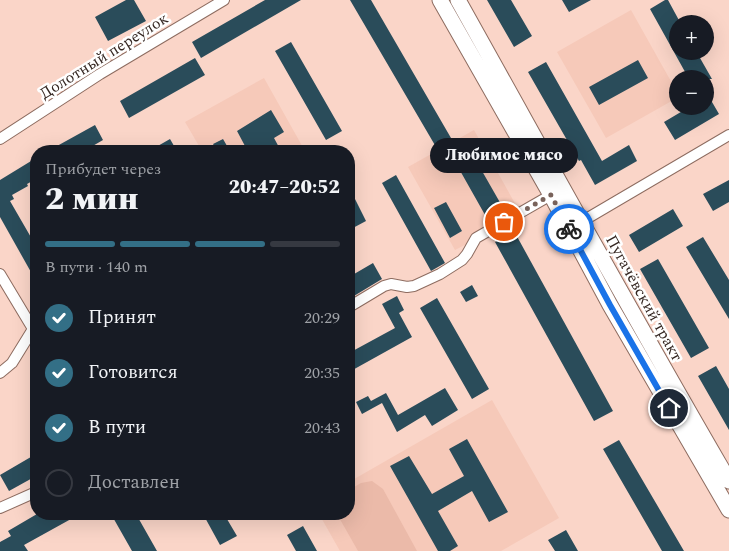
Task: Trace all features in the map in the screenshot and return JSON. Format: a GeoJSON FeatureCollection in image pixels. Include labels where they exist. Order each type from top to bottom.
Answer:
{"type":"FeatureCollection","features":[{"type":"Feature","properties":{"kind":"main road","name":"Пугачёвский тракт"},"geometry":{"type":"LineString","coordinates":[[440,0],[551,195],[610,305],[729,510]]}},
{"type":"Feature","properties":{"kind":"main road","name":"Пугачёвский тракт"},"geometry":{"type":"LineString","coordinates":[[458,0],[669,379],[729,481]]}},
{"type":"Feature","properties":{"kind":"street","name":"Долотный переулок"},"geometry":{"type":"LineString","coordinates":[[0,139],[100,74],[224,0]]}},
{"type":"Feature","properties":{"kind":"street"},"geometry":{"type":"LineString","coordinates":[[581,222],[729,135]]}},
{"type":"Feature","properties":{"kind":"street"},"geometry":{"type":"LineString","coordinates":[[355,303],[384,286],[391,284],[407,287],[414,286],[440,274],[462,260],[476,238],[551,195]]}},
{"type":"Feature","properties":{"kind":"street"},"geometry":{"type":"LineString","coordinates":[[0,274],[30,323]]}},
{"type":"Feature","properties":{"kind":"street"},"geometry":{"type":"LineString","coordinates":[[0,373],[12,363],[30,333]]}},
{"type":"Feature","properties":{"kind":"street"},"geometry":{"type":"LineString","coordinates":[[0,508],[30,495]]}},
{"type":"Feature","properties":{"kind":"shaded area"},"geometry":{"type":"Polygon","coordinates":[[[631,10],[669,78],[669,103],[606,138],[557,52],[631,10]]]}},
{"type":"Feature","properties":{"kind":"shaded area"},"geometry":{"type":"Polygon","coordinates":[[[264,78],[302,145],[198,145],[185,122],[264,78]]]}},
{"type":"Feature","properties":{"kind":"shaded area"},"geometry":{"type":"Polygon","coordinates":[[[474,130],[522,216],[455,250],[408,167],[474,130]]]}},
{"type":"Feature","properties":{"kind":"shaded area"},"geometry":{"type":"Polygon","coordinates":[[[492,400],[559,518],[501,551],[340,551],[322,520],[355,520],[355,479],[492,400]]]}},
{"type":"Feature","properties":{"kind":"shaded area"},"geometry":{"type":"Polygon","coordinates":[[[372,481],[383,489],[417,551],[358,551],[340,520],[355,520],[355,486],[372,481]]]}},
{"type":"Feature","properties":{"kind":"building"},"geometry":{"type":"Polygon","coordinates":[[[126,0],[134,0],[146,21],[108,41],[95,17],[126,0]]]}},
{"type":"Feature","properties":{"kind":"building"},"geometry":{"type":"Polygon","coordinates":[[[265,0],[301,0],[201,58],[192,42],[265,0]]]}},
{"type":"Feature","properties":{"kind":"building"},"geometry":{"type":"Polygon","coordinates":[[[350,0],[371,0],[451,138],[436,147],[350,0]]]}},
{"type":"Feature","properties":{"kind":"building"},"geometry":{"type":"Polygon","coordinates":[[[487,0],[511,0],[532,36],[514,47],[487,0]]]}},
{"type":"Feature","properties":{"kind":"building"},"geometry":{"type":"Polygon","coordinates":[[[562,0],[591,0],[569,12],[562,0]]]}},
{"type":"Feature","properties":{"kind":"building"},"geometry":{"type":"Polygon","coordinates":[[[668,0],[676,15],[669,15],[669,43],[650,9],[668,0]]]}},
{"type":"Feature","properties":{"kind":"building"},"geometry":{"type":"Polygon","coordinates":[[[291,42],[342,131],[326,140],[275,51],[291,42]]]}},
{"type":"Feature","properties":{"kind":"building"},"geometry":{"type":"Polygon","coordinates":[[[195,58],[205,75],[129,118],[120,101],[195,58]]]}},
{"type":"Feature","properties":{"kind":"building"},"geometry":{"type":"Polygon","coordinates":[[[638,60],[648,78],[599,105],[589,87],[638,60]]]}},
{"type":"Feature","properties":{"kind":"building"},"geometry":{"type":"Polygon","coordinates":[[[678,60],[701,60],[707,70],[684,70],[678,60]]]}},
{"type":"Feature","properties":{"kind":"building"},"geometry":{"type":"Polygon","coordinates":[[[546,62],[602,161],[629,145],[637,161],[595,185],[581,160],[579,161],[528,72],[546,62]]]}},
{"type":"Feature","properties":{"kind":"building"},"geometry":{"type":"Polygon","coordinates":[[[714,105],[719,114],[675,140],[664,122],[676,115],[714,115],[714,105]]]}},
{"type":"Feature","properties":{"kind":"building"},"geometry":{"type":"Polygon","coordinates":[[[271,110],[284,132],[274,138],[278,145],[244,145],[237,131],[271,110]]]}},
{"type":"Feature","properties":{"kind":"building"},"geometry":{"type":"Polygon","coordinates":[[[95,125],[103,140],[94,145],[59,145],[95,125]]]}},
{"type":"Feature","properties":{"kind":"building"},"geometry":{"type":"Polygon","coordinates":[[[170,139],[174,145],[160,145],[170,139]]]}},
{"type":"Feature","properties":{"kind":"building"},"geometry":{"type":"Polygon","coordinates":[[[223,139],[226,145],[214,145],[223,139]]]}},
{"type":"Feature","properties":{"kind":"building"},"geometry":{"type":"Polygon","coordinates":[[[474,157],[506,213],[489,222],[458,167],[474,157]]]}},
{"type":"Feature","properties":{"kind":"building"},"geometry":{"type":"Polygon","coordinates":[[[30,162],[30,182],[27,184],[28,186],[12,195],[14,199],[10,201],[30,236],[30,270],[0,217],[0,180],[30,162]]]}},
{"type":"Feature","properties":{"kind":"building"},"geometry":{"type":"Polygon","coordinates":[[[396,175],[445,263],[431,271],[382,183],[396,175]]]}},
{"type":"Feature","properties":{"kind":"building"},"geometry":{"type":"Polygon","coordinates":[[[729,180],[729,202],[713,211],[703,194],[729,180]]]}},
{"type":"Feature","properties":{"kind":"building"},"geometry":{"type":"Polygon","coordinates":[[[355,199],[366,221],[355,227],[355,199]]]}},
{"type":"Feature","properties":{"kind":"building"},"geometry":{"type":"Polygon","coordinates":[[[446,202],[462,231],[450,238],[434,208],[446,202]]]}},
{"type":"Feature","properties":{"kind":"building"},"geometry":{"type":"Polygon","coordinates":[[[673,209],[683,226],[639,252],[629,235],[673,209]]]}},
{"type":"Feature","properties":{"kind":"building"},"geometry":{"type":"Polygon","coordinates":[[[514,231],[613,411],[594,421],[495,242],[514,231]]]}},
{"type":"Feature","properties":{"kind":"building"},"geometry":{"type":"Polygon","coordinates":[[[703,237],[729,280],[729,319],[686,247],[703,237]]]}},
{"type":"Feature","properties":{"kind":"building"},"geometry":{"type":"Polygon","coordinates":[[[658,259],[709,348],[691,358],[640,269],[658,259]]]}},
{"type":"Feature","properties":{"kind":"building"},"geometry":{"type":"Polygon","coordinates":[[[373,263],[382,279],[355,295],[355,274],[373,263]]]}},
{"type":"Feature","properties":{"kind":"building"},"geometry":{"type":"Polygon","coordinates":[[[472,285],[478,296],[466,302],[460,292],[472,285]]]}},
{"type":"Feature","properties":{"kind":"building"},"geometry":{"type":"Polygon","coordinates":[[[397,296],[404,310],[399,313],[412,337],[355,369],[355,350],[395,328],[382,304],[397,296]]]}},
{"type":"Feature","properties":{"kind":"building"},"geometry":{"type":"Polygon","coordinates":[[[437,298],[489,389],[472,399],[420,308],[437,298]]]}},
{"type":"Feature","properties":{"kind":"building"},"geometry":{"type":"Polygon","coordinates":[[[716,366],[729,389],[729,430],[698,376],[716,366]]]}},
{"type":"Feature","properties":{"kind":"building"},"geometry":{"type":"Polygon","coordinates":[[[445,388],[458,410],[432,426],[425,415],[397,432],[382,403],[362,414],[356,402],[368,396],[371,401],[386,393],[398,415],[445,388]]]}},
{"type":"Feature","properties":{"kind":"building"},"geometry":{"type":"Polygon","coordinates":[[[467,439],[508,512],[489,522],[472,491],[438,511],[458,546],[450,551],[438,551],[390,466],[409,456],[432,494],[464,476],[449,449],[467,439]]]}},
{"type":"Feature","properties":{"kind":"building"},"geometry":{"type":"Polygon","coordinates":[[[619,440],[684,551],[662,551],[603,449],[619,440]]]}},
{"type":"Feature","properties":{"kind":"building"},"geometry":{"type":"Polygon","coordinates":[[[30,458],[30,479],[9,491],[0,475],[30,458]]]}},
{"type":"Feature","properties":{"kind":"building"},"geometry":{"type":"Polygon","coordinates":[[[30,518],[30,520],[69,520],[24,545],[28,551],[0,551],[0,542],[11,536],[8,531],[30,518]]]}},
{"type":"Feature","properties":{"kind":"building"},"geometry":{"type":"Polygon","coordinates":[[[114,520],[139,520],[157,551],[132,551],[114,520]]]}},
{"type":"Feature","properties":{"kind":"building"},"geometry":{"type":"Polygon","coordinates":[[[206,520],[228,520],[237,536],[220,545],[206,520]]]}},
{"type":"Feature","properties":{"kind":"building"},"geometry":{"type":"Polygon","coordinates":[[[303,526],[317,551],[296,551],[287,535],[303,526]]]}},
{"type":"Feature","properties":{"kind":"building"},"geometry":{"type":"Polygon","coordinates":[[[566,530],[578,551],[555,551],[548,540],[566,530]]]}},
{"type":"Feature","properties":{"kind":"way so far"},"geometry":{"type":"LineString","coordinates":[[504,222],[551,195],[569,229]]}},
{"type":"Feature","properties":{"kind":"place","name":"Любимое мясо"},"geometry":{"type":"Point","coordinates":[504,222]}},
{"type":"Feature","properties":{"kind":"route"},"geometry":{"type":"LineString","coordinates":[[569,229],[669,408]]}}]}
